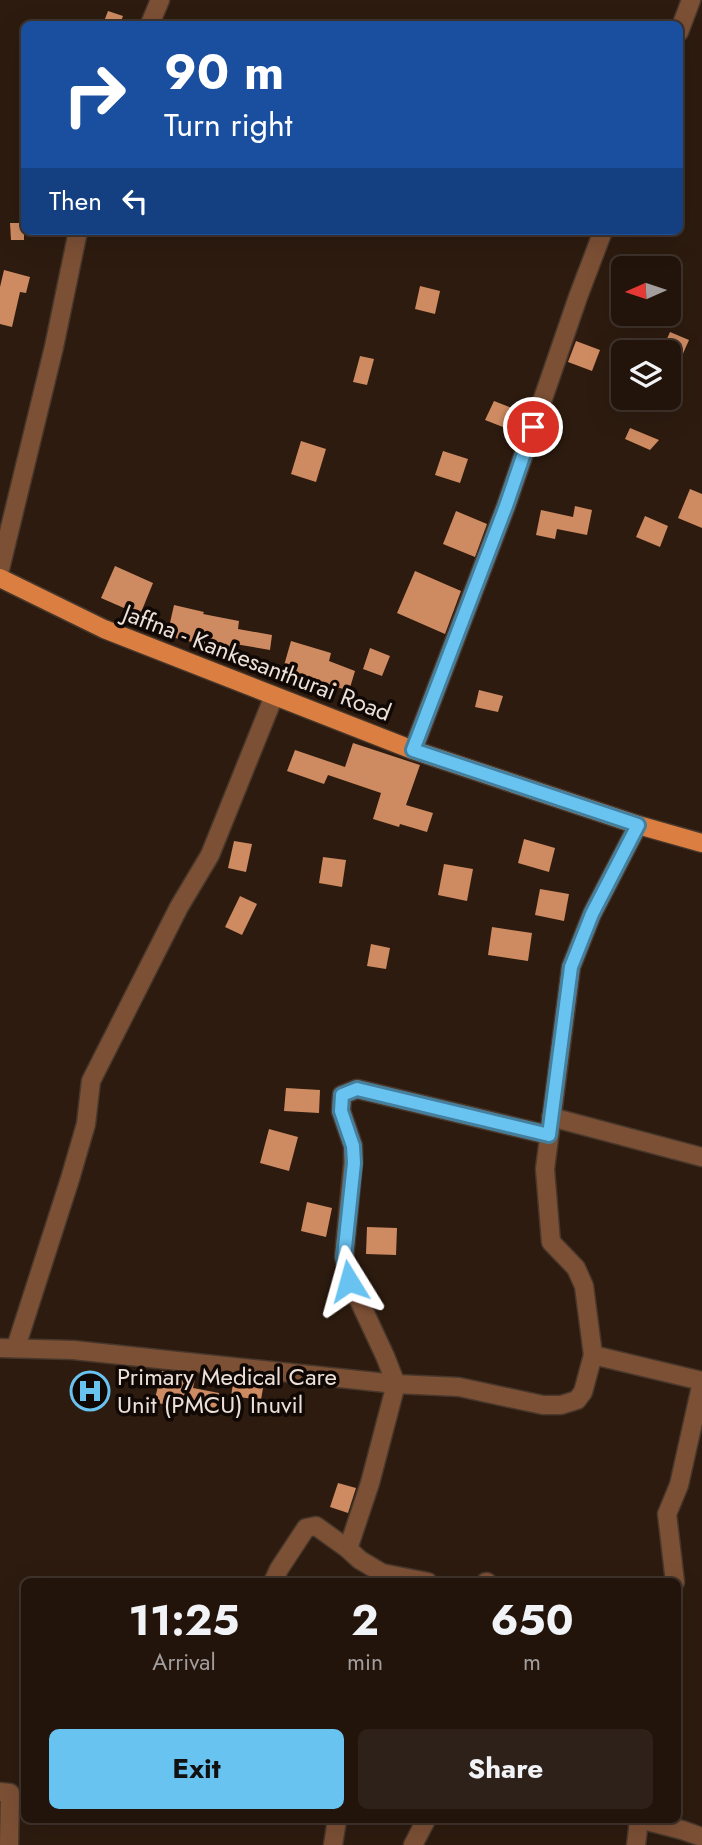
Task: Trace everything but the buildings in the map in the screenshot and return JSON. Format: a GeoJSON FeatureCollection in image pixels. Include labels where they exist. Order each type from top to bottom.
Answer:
{"type":"FeatureCollection","features":[{"type":"Feature","properties":{"kind":"main road","name":"Jaffna - Kankesanthurai Road"},"geometry":{"type":"LineString","coordinates":[[0,578],[104,629],[413,750],[638,825],[702,842]]}},
{"type":"Feature","properties":{"kind":"street"},"geometry":{"type":"LineString","coordinates":[[151,21],[160,0]]}},
{"type":"Feature","properties":{"kind":"street"},"geometry":{"type":"LineString","coordinates":[[683,21],[691,0]]}},
{"type":"Feature","properties":{"kind":"street"},"geometry":{"type":"LineString","coordinates":[[0,569],[54,347],[77,235]]}},
{"type":"Feature","properties":{"kind":"street"},"geometry":{"type":"LineString","coordinates":[[413,750],[506,506],[601,235]]}},
{"type":"Feature","properties":{"kind":"street"},"geometry":{"type":"LineString","coordinates":[[274,696],[210,855],[179,907],[92,1082],[86,1124],[76,1157],[8,1348],[73,1350],[396,1384],[459,1387],[543,1405],[561,1405],[577,1400],[583,1392],[593,1355],[584,1286],[576,1268],[551,1242],[545,1169],[571,967],[592,914],[638,825]]}},
{"type":"Feature","properties":{"kind":"street"},"geometry":{"type":"LineString","coordinates":[[348,1549],[370,1483],[396,1384],[349,1281],[344,1257],[354,1163],[353,1146],[341,1111],[342,1095],[357,1089],[702,1157]]}},
{"type":"Feature","properties":{"kind":"street"},"geometry":{"type":"LineString","coordinates":[[593,1355],[702,1382],[679,1485],[667,1514],[675,1578]]}},
{"type":"Feature","properties":{"kind":"street"},"geometry":{"type":"LineString","coordinates":[[275,1578],[306,1528],[316,1526],[360,1560],[382,1573],[408,1578]]}},
{"type":"Feature","properties":{"kind":"street"},"geometry":{"type":"LineString","coordinates":[[0,1792],[10,1793],[9,1845]]}},
{"type":"Feature","properties":{"kind":"street"},"geometry":{"type":"LineString","coordinates":[[333,1845],[337,1823]]}},
{"type":"Feature","properties":{"kind":"street"},"geometry":{"type":"LineString","coordinates":[[413,1845],[424,1823]]}},
{"type":"Feature","properties":{"kind":"street"},"geometry":{"type":"LineString","coordinates":[[636,1845],[640,1823]]}},
{"type":"Feature","properties":{"kind":"street"},"geometry":{"type":"LineString","coordinates":[[653,1823],[702,1837]]}},
{"type":"Feature","properties":{"kind":"place","name":"Primary Medical Care Unit (PMCU) Inuvil"},"geometry":{"type":"Point","coordinates":[90,1391]}},
{"type":"Feature","properties":{"kind":"route"},"geometry":{"type":"LineString","coordinates":[[349,1281],[344,1257],[354,1163],[353,1146],[341,1111],[342,1095],[357,1089],[549,1135],[571,967],[592,914],[638,825],[413,750],[506,506],[533,427]]}}]}
